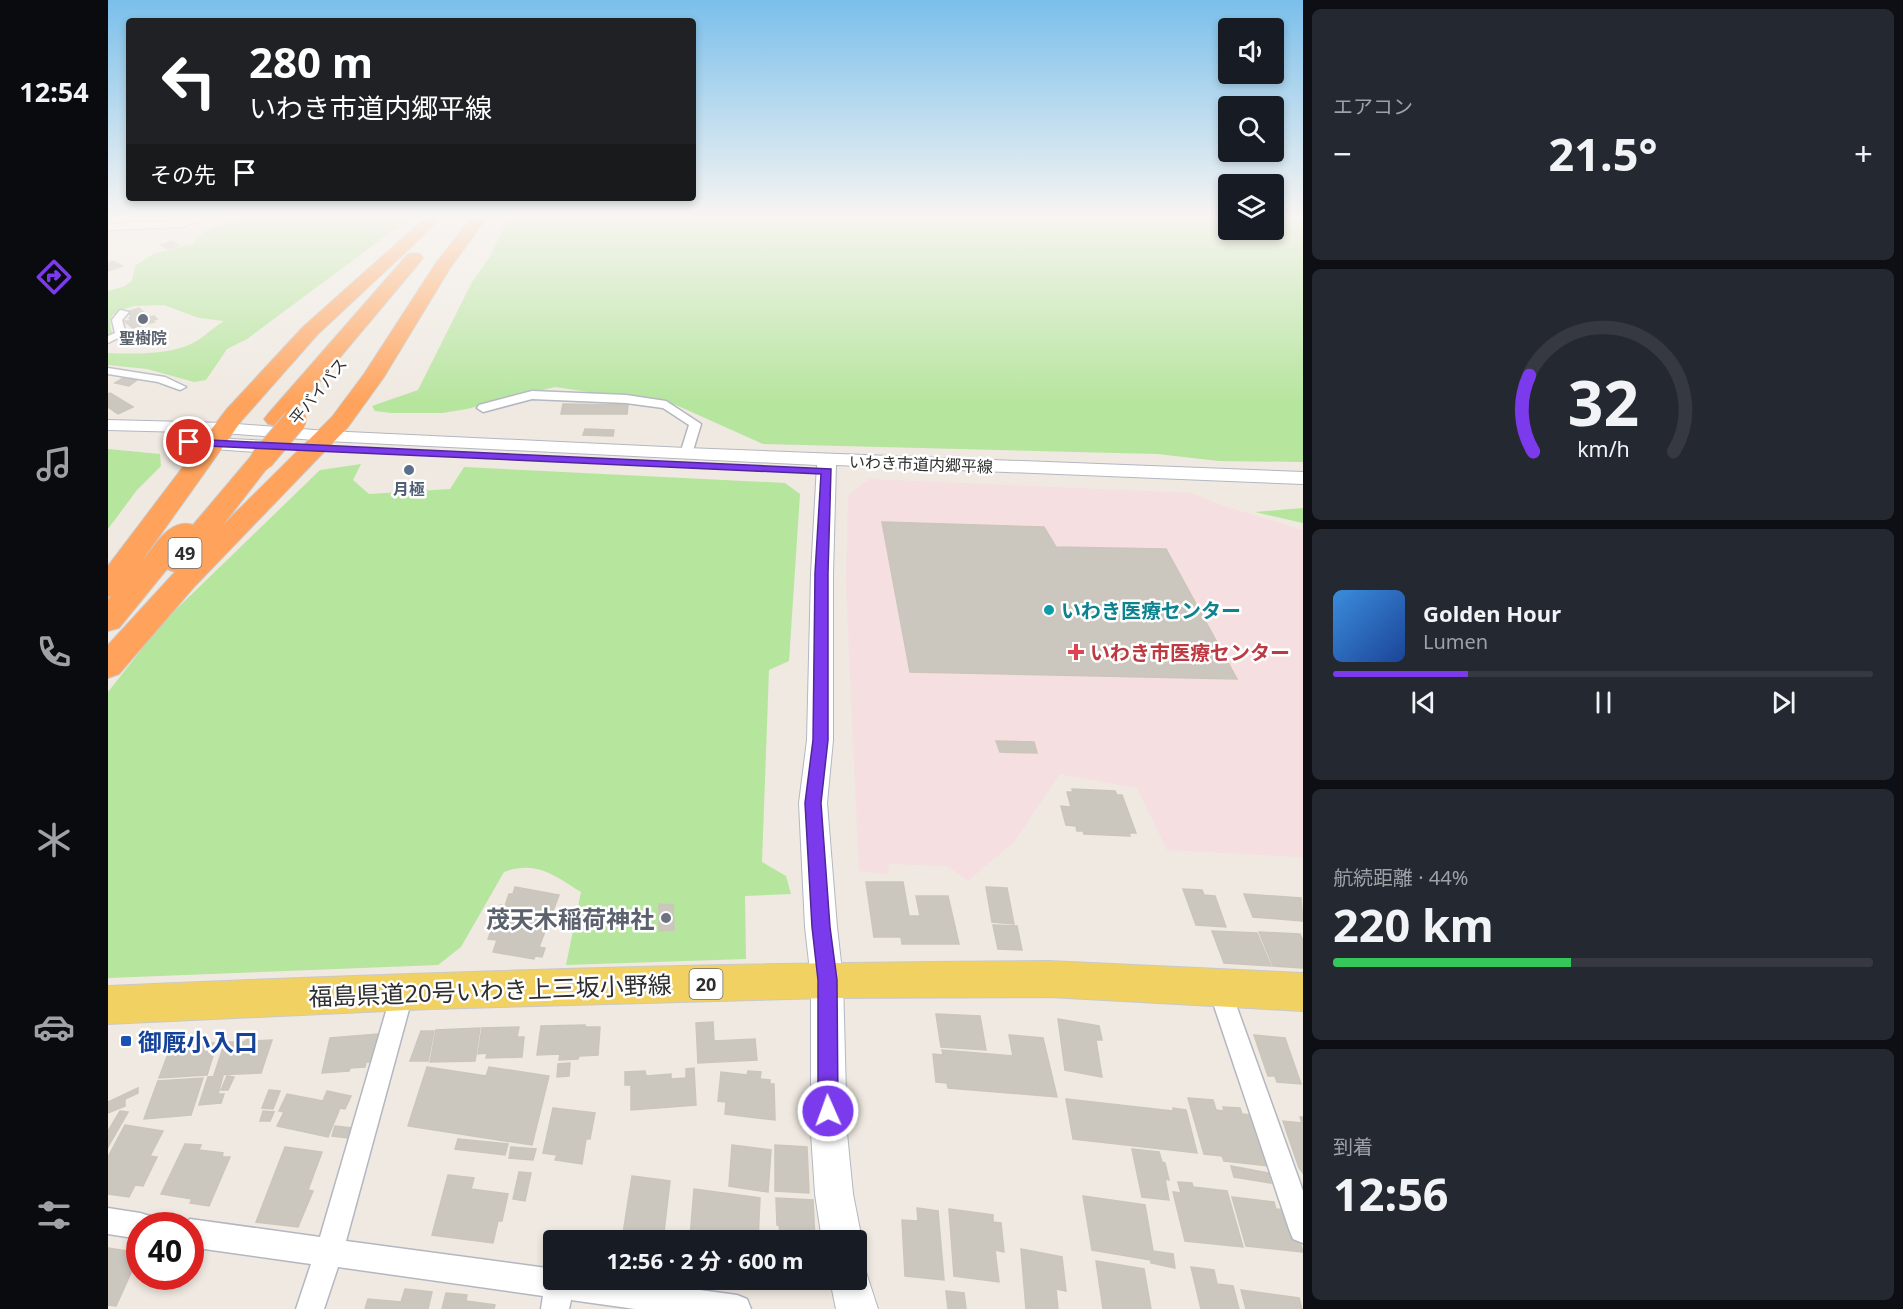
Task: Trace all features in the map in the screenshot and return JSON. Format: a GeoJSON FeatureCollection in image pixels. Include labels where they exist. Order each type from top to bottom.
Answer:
{"type":"FeatureCollection","features":[{"type":"Feature","properties":{"kind":"highway"},"geometry":{"type":"LineString","coordinates":[[108,587],[218,436],[310,331],[366,280]]}},
{"type":"Feature","properties":{"kind":"highway","name":"平バイパス"},"geometry":{"type":"LineString","coordinates":[[286,420],[399,280]]}},
{"type":"Feature","properties":{"kind":"highway","name":"平バイパス"},"geometry":{"type":"LineString","coordinates":[[108,620],[409,280]]}},
{"type":"Feature","properties":{"kind":"highway"},"geometry":{"type":"LineString","coordinates":[[108,666],[184,580],[321,443],[373,377],[434,280]]}},
{"type":"Feature","properties":{"kind":"highway","name":"平バイパス"},"geometry":{"type":"LineString","coordinates":[[108,648],[253,458]]}},
{"type":"Feature","properties":{"kind":"main road","name":"福島県道20号いわき上三坂小野線"},"geometry":{"type":"LineString","coordinates":[[108,1005],[403,991],[827,980],[1049,979],[1303,992]]}},
{"type":"Feature","properties":{"kind":"street"},"geometry":{"type":"LineString","coordinates":[[108,340],[121,334],[117,320],[124,312]]}},
{"type":"Feature","properties":{"kind":"street"},"geometry":{"type":"LineString","coordinates":[[108,371],[160,379],[180,387]]}},
{"type":"Feature","properties":{"kind":"street"},"geometry":{"type":"LineString","coordinates":[[483,408],[525,396],[543,395],[626,399],[661,404],[695,424],[686,454]]}},
{"type":"Feature","properties":{"kind":"street","name":"いわき市道内郷平線"},"geometry":{"type":"LineString","coordinates":[[108,425],[321,443],[1303,486]]}},
{"type":"Feature","properties":{"kind":"street","name":"いわき市道内郷平線"},"geometry":{"type":"LineString","coordinates":[[108,438],[218,436]]}},
{"type":"Feature","properties":{"kind":"street","name":"いわき市道内郷平線"},"geometry":{"type":"LineString","coordinates":[[321,443],[686,454],[827,466],[1303,478]]}},
{"type":"Feature","properties":{"kind":"street"},"geometry":{"type":"LineString","coordinates":[[827,466],[822,573],[820,740],[813,803],[821,927],[827,980],[829,1133],[834,1194],[840,1230]]}},
{"type":"Feature","properties":{"kind":"street"},"geometry":{"type":"LineString","coordinates":[[1219,988],[1303,1229]]}},
{"type":"Feature","properties":{"kind":"street"},"geometry":{"type":"LineString","coordinates":[[310,1309],[329,1252],[403,991]]}},
{"type":"Feature","properties":{"kind":"street"},"geometry":{"type":"LineString","coordinates":[[108,1221],[126,1224]]}},
{"type":"Feature","properties":{"kind":"street"},"geometry":{"type":"LineString","coordinates":[[204,1235],[329,1252],[557,1296],[737,1309]]}},
{"type":"Feature","properties":{"kind":"street"},"geometry":{"type":"LineString","coordinates":[[852,1290],[857,1309]]}},
{"type":"Feature","properties":{"kind":"shaded area","name":"いわき市医療センター"},"geometry":{"type":"Polygon","coordinates":[[[869,479],[1191,493],[1224,506],[1303,530],[1303,857],[1167,850],[1137,788],[1060,774],[1015,841],[968,881],[947,866],[888,864],[889,874],[859,871],[846,585],[848,496],[869,479]]]}},
{"type":"Feature","properties":{"kind":"green space"},"geometry":{"type":"Polygon","coordinates":[[[326,280],[247,339],[227,349],[206,380],[194,382],[147,369],[108,365],[108,353],[162,352],[184,347],[224,321],[199,318],[164,305],[134,306],[112,316],[110,322],[112,333],[108,337],[108,291],[123,287],[132,281],[326,280]]]}},
{"type":"Feature","properties":{"kind":"green space"},"geometry":{"type":"Polygon","coordinates":[[[473,280],[1303,280],[1303,462],[1219,461],[1157,454],[763,444],[676,405],[555,387],[442,413],[391,413],[375,411],[372,406],[418,390],[473,280]]]}},
{"type":"Feature","properties":{"kind":"green space"},"geometry":{"type":"Polygon","coordinates":[[[108,449],[160,454],[161,466],[137,490],[108,529],[108,449]]]}},
{"type":"Feature","properties":{"kind":"green space"},"geometry":{"type":"Polygon","coordinates":[[[361,464],[353,480],[369,494],[450,489],[464,467],[785,483],[800,494],[789,661],[769,670],[762,862],[786,876],[791,894],[745,896],[746,959],[566,965],[581,892],[544,871],[526,868],[504,872],[461,947],[438,965],[108,978],[108,692],[164,621],[320,470],[361,464]]]}},
{"type":"Feature","properties":{"kind":"green space"},"geometry":{"type":"Polygon","coordinates":[[[1303,508],[1303,523],[1255,512],[1303,508]]]}},
{"type":"Feature","properties":{"kind":"building","name":"聖樹院"},"geometry":{"type":"Polygon","coordinates":[[[139,308],[150,317],[154,316],[157,319],[133,328],[124,321],[132,321],[129,318],[132,317],[127,312],[139,308]]]}},
{"type":"Feature","properties":{"kind":"building"},"geometry":{"type":"Polygon","coordinates":[[[123,378],[137,380],[129,386],[115,383],[123,378]]]}},
{"type":"Feature","properties":{"kind":"building"},"geometry":{"type":"Polygon","coordinates":[[[110,393],[133,407],[118,414],[108,407],[108,394],[110,393]]]}},
{"type":"Feature","properties":{"kind":"building"},"geometry":{"type":"Polygon","coordinates":[[[563,404],[628,405],[627,414],[561,414],[563,404]]]}},
{"type":"Feature","properties":{"kind":"building"},"geometry":{"type":"Polygon","coordinates":[[[585,429],[614,430],[613,436],[583,435],[585,429]]]}},
{"type":"Feature","properties":{"kind":"building","name":"いわき医療センター"},"geometry":{"type":"Polygon","coordinates":[[[882,522],[1044,527],[1056,547],[1166,549],[1237,679],[910,672],[882,522]]]}},
{"type":"Feature","properties":{"kind":"building"},"geometry":{"type":"Polygon","coordinates":[[[996,741],[1034,742],[1037,753],[1000,752],[996,741]]]}},
{"type":"Feature","properties":{"kind":"building"},"geometry":{"type":"Polygon","coordinates":[[[1072,789],[1115,791],[1117,795],[1122,795],[1136,833],[1129,833],[1130,836],[1084,834],[1083,831],[1077,831],[1076,826],[1066,825],[1061,806],[1071,807],[1067,792],[1073,792],[1072,789]]]}},
{"type":"Feature","properties":{"kind":"building"},"geometry":{"type":"Polygon","coordinates":[[[866,882],[903,882],[909,916],[920,916],[916,896],[948,896],[959,944],[902,944],[901,937],[874,937],[866,882]]]}},
{"type":"Feature","properties":{"kind":"building"},"geometry":{"type":"Polygon","coordinates":[[[515,887],[559,895],[539,947],[545,948],[542,957],[535,956],[534,959],[493,952],[497,940],[488,939],[500,905],[505,906],[509,894],[513,894],[515,887]]]}},
{"type":"Feature","properties":{"kind":"building"},"geometry":{"type":"Polygon","coordinates":[[[986,887],[1007,888],[1014,924],[992,922],[986,887]]]}},
{"type":"Feature","properties":{"kind":"building"},"geometry":{"type":"Polygon","coordinates":[[[1183,889],[1202,890],[1204,895],[1215,896],[1226,927],[1196,925],[1183,889]]]}},
{"type":"Feature","properties":{"kind":"building"},"geometry":{"type":"Polygon","coordinates":[[[1244,894],[1301,898],[1303,921],[1253,917],[1244,894]]]}},
{"type":"Feature","properties":{"kind":"building","name":"茂天木稲荷神社"},"geometry":{"type":"Polygon","coordinates":[[[659,904],[673,905],[674,930],[659,931],[659,904]]]}},
{"type":"Feature","properties":{"kind":"building"},"geometry":{"type":"Polygon","coordinates":[[[993,925],[1017,926],[1022,950],[998,949],[993,925]]]}},
{"type":"Feature","properties":{"kind":"building"},"geometry":{"type":"Polygon","coordinates":[[[1212,931],[1257,933],[1271,966],[1224,963],[1212,931]]]}},
{"type":"Feature","properties":{"kind":"building"},"geometry":{"type":"Polygon","coordinates":[[[1259,932],[1300,934],[1303,941],[1303,968],[1273,966],[1259,932]]]}},
{"type":"Feature","properties":{"kind":"building"},"geometry":{"type":"Polygon","coordinates":[[[936,1014],[980,1016],[986,1050],[941,1047],[936,1014]]]}},
{"type":"Feature","properties":{"kind":"building"},"geometry":{"type":"Polygon","coordinates":[[[1058,1019],[1099,1026],[1102,1040],[1096,1040],[1102,1077],[1065,1070],[1058,1019]]]}},
{"type":"Feature","properties":{"kind":"building"},"geometry":{"type":"Polygon","coordinates":[[[713,1022],[714,1041],[755,1039],[757,1060],[698,1063],[696,1023],[713,1022]]]}},
{"type":"Feature","properties":{"kind":"building"},"geometry":{"type":"Polygon","coordinates":[[[585,1025],[585,1027],[600,1027],[598,1055],[559,1060],[560,1054],[537,1055],[541,1026],[585,1025]]]}},
{"type":"Feature","properties":{"kind":"building"},"geometry":{"type":"Polygon","coordinates":[[[519,1027],[517,1037],[524,1037],[522,1057],[486,1058],[487,1053],[478,1054],[482,1028],[519,1027]]]}},
{"type":"Feature","properties":{"kind":"building"},"geometry":{"type":"Polygon","coordinates":[[[480,1028],[475,1061],[430,1062],[436,1030],[480,1028]]]}},
{"type":"Feature","properties":{"kind":"building"},"geometry":{"type":"Polygon","coordinates":[[[421,1031],[434,1031],[428,1061],[410,1061],[421,1031]]]}},
{"type":"Feature","properties":{"kind":"building"},"geometry":{"type":"Polygon","coordinates":[[[378,1034],[373,1062],[366,1062],[365,1067],[350,1068],[349,1071],[322,1073],[330,1038],[378,1034]]]}},
{"type":"Feature","properties":{"kind":"building"},"geometry":{"type":"Polygon","coordinates":[[[1009,1035],[1043,1038],[1057,1097],[948,1088],[947,1083],[936,1082],[933,1054],[943,1055],[942,1050],[1013,1056],[1009,1035]]]}},
{"type":"Feature","properties":{"kind":"building"},"geometry":{"type":"Polygon","coordinates":[[[1254,1035],[1285,1038],[1301,1084],[1277,1082],[1275,1076],[1268,1076],[1254,1035]]]}},
{"type":"Feature","properties":{"kind":"building"},"geometry":{"type":"Polygon","coordinates":[[[248,1038],[253,1041],[272,1040],[261,1073],[214,1075],[225,1042],[244,1042],[248,1038]]]}},
{"type":"Feature","properties":{"kind":"building"},"geometry":{"type":"Polygon","coordinates":[[[194,1040],[199,1043],[217,1043],[207,1075],[159,1078],[171,1046],[189,1044],[194,1040]]]}},
{"type":"Feature","properties":{"kind":"building"},"geometry":{"type":"Polygon","coordinates":[[[570,1063],[569,1076],[557,1077],[558,1064],[570,1063]]]}},
{"type":"Feature","properties":{"kind":"building"},"geometry":{"type":"Polygon","coordinates":[[[427,1067],[486,1076],[489,1067],[549,1076],[532,1145],[408,1126],[427,1067]]]}},
{"type":"Feature","properties":{"kind":"building"},"geometry":{"type":"Polygon","coordinates":[[[694,1068],[696,1105],[631,1110],[631,1085],[625,1085],[625,1072],[645,1071],[646,1076],[671,1074],[671,1079],[686,1078],[686,1069],[694,1068]]]}},
{"type":"Feature","properties":{"kind":"building"},"geometry":{"type":"Polygon","coordinates":[[[748,1071],[761,1072],[760,1079],[770,1080],[770,1084],[774,1084],[775,1120],[725,1114],[726,1102],[718,1101],[721,1072],[747,1075],[748,1071]]]}},
{"type":"Feature","properties":{"kind":"building"},"geometry":{"type":"Polygon","coordinates":[[[223,1076],[218,1094],[224,1094],[221,1103],[199,1105],[208,1077],[223,1076]]]}},
{"type":"Feature","properties":{"kind":"building"},"geometry":{"type":"Polygon","coordinates":[[[227,1076],[234,1077],[228,1090],[221,1090],[227,1076]]]}},
{"type":"Feature","properties":{"kind":"building"},"geometry":{"type":"Polygon","coordinates":[[[203,1078],[191,1115],[144,1119],[158,1081],[203,1078]]]}},
{"type":"Feature","properties":{"kind":"building"},"geometry":{"type":"Polygon","coordinates":[[[138,1088],[138,1093],[125,1099],[125,1106],[108,1113],[108,1102],[138,1088]]]}},
{"type":"Feature","properties":{"kind":"building"},"geometry":{"type":"Polygon","coordinates":[[[269,1090],[280,1091],[273,1109],[262,1108],[269,1090]]]}},
{"type":"Feature","properties":{"kind":"building"},"geometry":{"type":"Polygon","coordinates":[[[327,1091],[351,1096],[345,1109],[340,1108],[328,1137],[277,1126],[284,1112],[279,1111],[287,1094],[323,1101],[327,1091]]]}},
{"type":"Feature","properties":{"kind":"building"},"geometry":{"type":"Polygon","coordinates":[[[1188,1098],[1213,1100],[1216,1110],[1224,1111],[1223,1107],[1240,1108],[1242,1114],[1261,1116],[1278,1167],[1224,1161],[1222,1156],[1204,1154],[1188,1098]]]}},
{"type":"Feature","properties":{"kind":"building"},"geometry":{"type":"Polygon","coordinates":[[[1066,1099],[1173,1111],[1173,1108],[1186,1110],[1197,1153],[1073,1139],[1066,1099]]]}},
{"type":"Feature","properties":{"kind":"building"},"geometry":{"type":"Polygon","coordinates":[[[553,1108],[595,1113],[590,1139],[586,1139],[582,1164],[555,1160],[557,1155],[543,1153],[553,1108]]]}},
{"type":"Feature","properties":{"kind":"building"},"geometry":{"type":"Polygon","coordinates":[[[120,1111],[128,1112],[108,1147],[108,1131],[120,1111]]]}},
{"type":"Feature","properties":{"kind":"building"},"geometry":{"type":"Polygon","coordinates":[[[263,1111],[274,1112],[270,1121],[260,1121],[263,1111]]]}},
{"type":"Feature","properties":{"kind":"building"},"geometry":{"type":"Polygon","coordinates":[[[1300,1117],[1303,1117],[1303,1173],[1299,1168],[1283,1121],[1302,1123],[1300,1117]]]}},
{"type":"Feature","properties":{"kind":"building"},"geometry":{"type":"Polygon","coordinates":[[[125,1125],[163,1131],[150,1156],[157,1157],[143,1186],[135,1185],[129,1197],[108,1194],[108,1157],[125,1125]]]}},
{"type":"Feature","properties":{"kind":"building"},"geometry":{"type":"Polygon","coordinates":[[[335,1126],[352,1128],[349,1138],[332,1136],[335,1126]]]}},
{"type":"Feature","properties":{"kind":"building"},"geometry":{"type":"Polygon","coordinates":[[[458,1139],[508,1144],[505,1155],[455,1149],[458,1139]]]}},
{"type":"Feature","properties":{"kind":"building"},"geometry":{"type":"Polygon","coordinates":[[[185,1144],[201,1145],[199,1150],[223,1153],[222,1157],[230,1157],[209,1206],[190,1203],[192,1199],[161,1194],[185,1144]]]}},
{"type":"Feature","properties":{"kind":"building"},"geometry":{"type":"Polygon","coordinates":[[[732,1145],[771,1150],[768,1192],[729,1186],[732,1145]]]}},
{"type":"Feature","properties":{"kind":"building"},"geometry":{"type":"Polygon","coordinates":[[[775,1145],[807,1147],[809,1193],[775,1191],[775,1145]]]}},
{"type":"Feature","properties":{"kind":"building"},"geometry":{"type":"Polygon","coordinates":[[[285,1147],[322,1152],[308,1190],[313,1191],[298,1227],[256,1222],[285,1147]]]}},
{"type":"Feature","properties":{"kind":"building"},"geometry":{"type":"Polygon","coordinates":[[[511,1147],[536,1149],[533,1160],[509,1158],[511,1147]]]}},
{"type":"Feature","properties":{"kind":"building"},"geometry":{"type":"Polygon","coordinates":[[[1132,1149],[1159,1152],[1162,1162],[1165,1163],[1169,1180],[1165,1179],[1169,1200],[1142,1197],[1132,1149]]]}},
{"type":"Feature","properties":{"kind":"building"},"geometry":{"type":"Polygon","coordinates":[[[1231,1166],[1268,1173],[1271,1183],[1234,1177],[1231,1166]]]}},
{"type":"Feature","properties":{"kind":"building"},"geometry":{"type":"Polygon","coordinates":[[[519,1172],[531,1173],[525,1201],[513,1199],[519,1172]]]}},
{"type":"Feature","properties":{"kind":"building"},"geometry":{"type":"Polygon","coordinates":[[[448,1175],[474,1178],[471,1189],[508,1194],[502,1221],[498,1221],[493,1243],[432,1235],[448,1175]]]}},
{"type":"Feature","properties":{"kind":"building"},"geometry":{"type":"Polygon","coordinates":[[[632,1176],[670,1181],[664,1230],[624,1230],[632,1176]]]}},
{"type":"Feature","properties":{"kind":"building"},"geometry":{"type":"Polygon","coordinates":[[[1178,1182],[1192,1183],[1193,1187],[1227,1191],[1243,1247],[1185,1241],[1173,1192],[1181,1193],[1178,1182]]]}},
{"type":"Feature","properties":{"kind":"building"},"geometry":{"type":"Polygon","coordinates":[[[694,1189],[760,1198],[758,1230],[691,1230],[694,1189]]]}},
{"type":"Feature","properties":{"kind":"building"},"geometry":{"type":"Polygon","coordinates":[[[1083,1196],[1145,1205],[1153,1251],[1173,1254],[1175,1268],[1151,1263],[1151,1260],[1092,1250],[1083,1196]]]}},
{"type":"Feature","properties":{"kind":"building"},"geometry":{"type":"Polygon","coordinates":[[[1232,1197],[1274,1202],[1276,1209],[1290,1210],[1303,1252],[1246,1246],[1232,1197]]]}},
{"type":"Feature","properties":{"kind":"building"},"geometry":{"type":"Polygon","coordinates":[[[776,1198],[813,1200],[814,1230],[780,1230],[777,1225],[776,1198]]]}},
{"type":"Feature","properties":{"kind":"building"},"geometry":{"type":"Polygon","coordinates":[[[917,1208],[938,1211],[944,1280],[905,1276],[902,1220],[918,1221],[917,1208]]]}},
{"type":"Feature","properties":{"kind":"building"},"geometry":{"type":"Polygon","coordinates":[[[949,1209],[993,1215],[993,1222],[1001,1223],[1004,1252],[995,1250],[999,1282],[954,1276],[949,1209]]]}},
{"type":"Feature","properties":{"kind":"building"},"geometry":{"type":"Polygon","coordinates":[[[108,1248],[126,1251],[126,1284],[116,1306],[108,1305],[108,1248]]]}},
{"type":"Feature","properties":{"kind":"building"},"geometry":{"type":"Polygon","coordinates":[[[1021,1249],[1062,1257],[1066,1291],[1056,1289],[1058,1309],[1026,1309],[1021,1249]]]}},
{"type":"Feature","properties":{"kind":"building"},"geometry":{"type":"Polygon","coordinates":[[[1096,1261],[1144,1269],[1151,1309],[1103,1309],[1096,1261]]]}},
{"type":"Feature","properties":{"kind":"building"},"geometry":{"type":"Polygon","coordinates":[[[1191,1267],[1214,1270],[1217,1284],[1233,1286],[1239,1309],[1201,1309],[1191,1267]]]}},
{"type":"Feature","properties":{"kind":"building"},"geometry":{"type":"Polygon","coordinates":[[[405,1289],[432,1292],[428,1309],[365,1309],[368,1299],[401,1302],[405,1289]]]}},
{"type":"Feature","properties":{"kind":"building"},"geometry":{"type":"Polygon","coordinates":[[[1241,1290],[1299,1298],[1302,1309],[1246,1309],[1241,1290]]]}},
{"type":"Feature","properties":{"kind":"building"},"geometry":{"type":"Polygon","coordinates":[[[946,1291],[964,1293],[966,1309],[948,1309],[946,1291]]]}},
{"type":"Feature","properties":{"kind":"building"},"geometry":{"type":"Polygon","coordinates":[[[446,1293],[467,1295],[466,1301],[495,1305],[494,1309],[442,1309],[446,1293]]]}},
{"type":"Feature","properties":{"kind":"place","name":"聖樹院"},"geometry":{"type":"Point","coordinates":[143,319]}},
{"type":"Feature","properties":{"kind":"place","name":"月極"},"geometry":{"type":"Point","coordinates":[409,470]}},
{"type":"Feature","properties":{"kind":"place","name":"いわき医療センター"},"geometry":{"type":"Point","coordinates":[1049,610]}},
{"type":"Feature","properties":{"kind":"place","name":"いわき市医療センター"},"geometry":{"type":"Point","coordinates":[1076,652]}},
{"type":"Feature","properties":{"kind":"place","name":"茂天木稲荷神社"},"geometry":{"type":"Point","coordinates":[666,918]}},
{"type":"Feature","properties":{"kind":"place","name":"御厩小入口"},"geometry":{"type":"Point","coordinates":[126,1041]}},
{"type":"Feature","properties":{"kind":"route"},"geometry":{"type":"LineString","coordinates":[[189,442],[315,450],[827,471],[822,573],[820,740],[813,803],[821,927],[827,980],[828,1111]]}}]}
